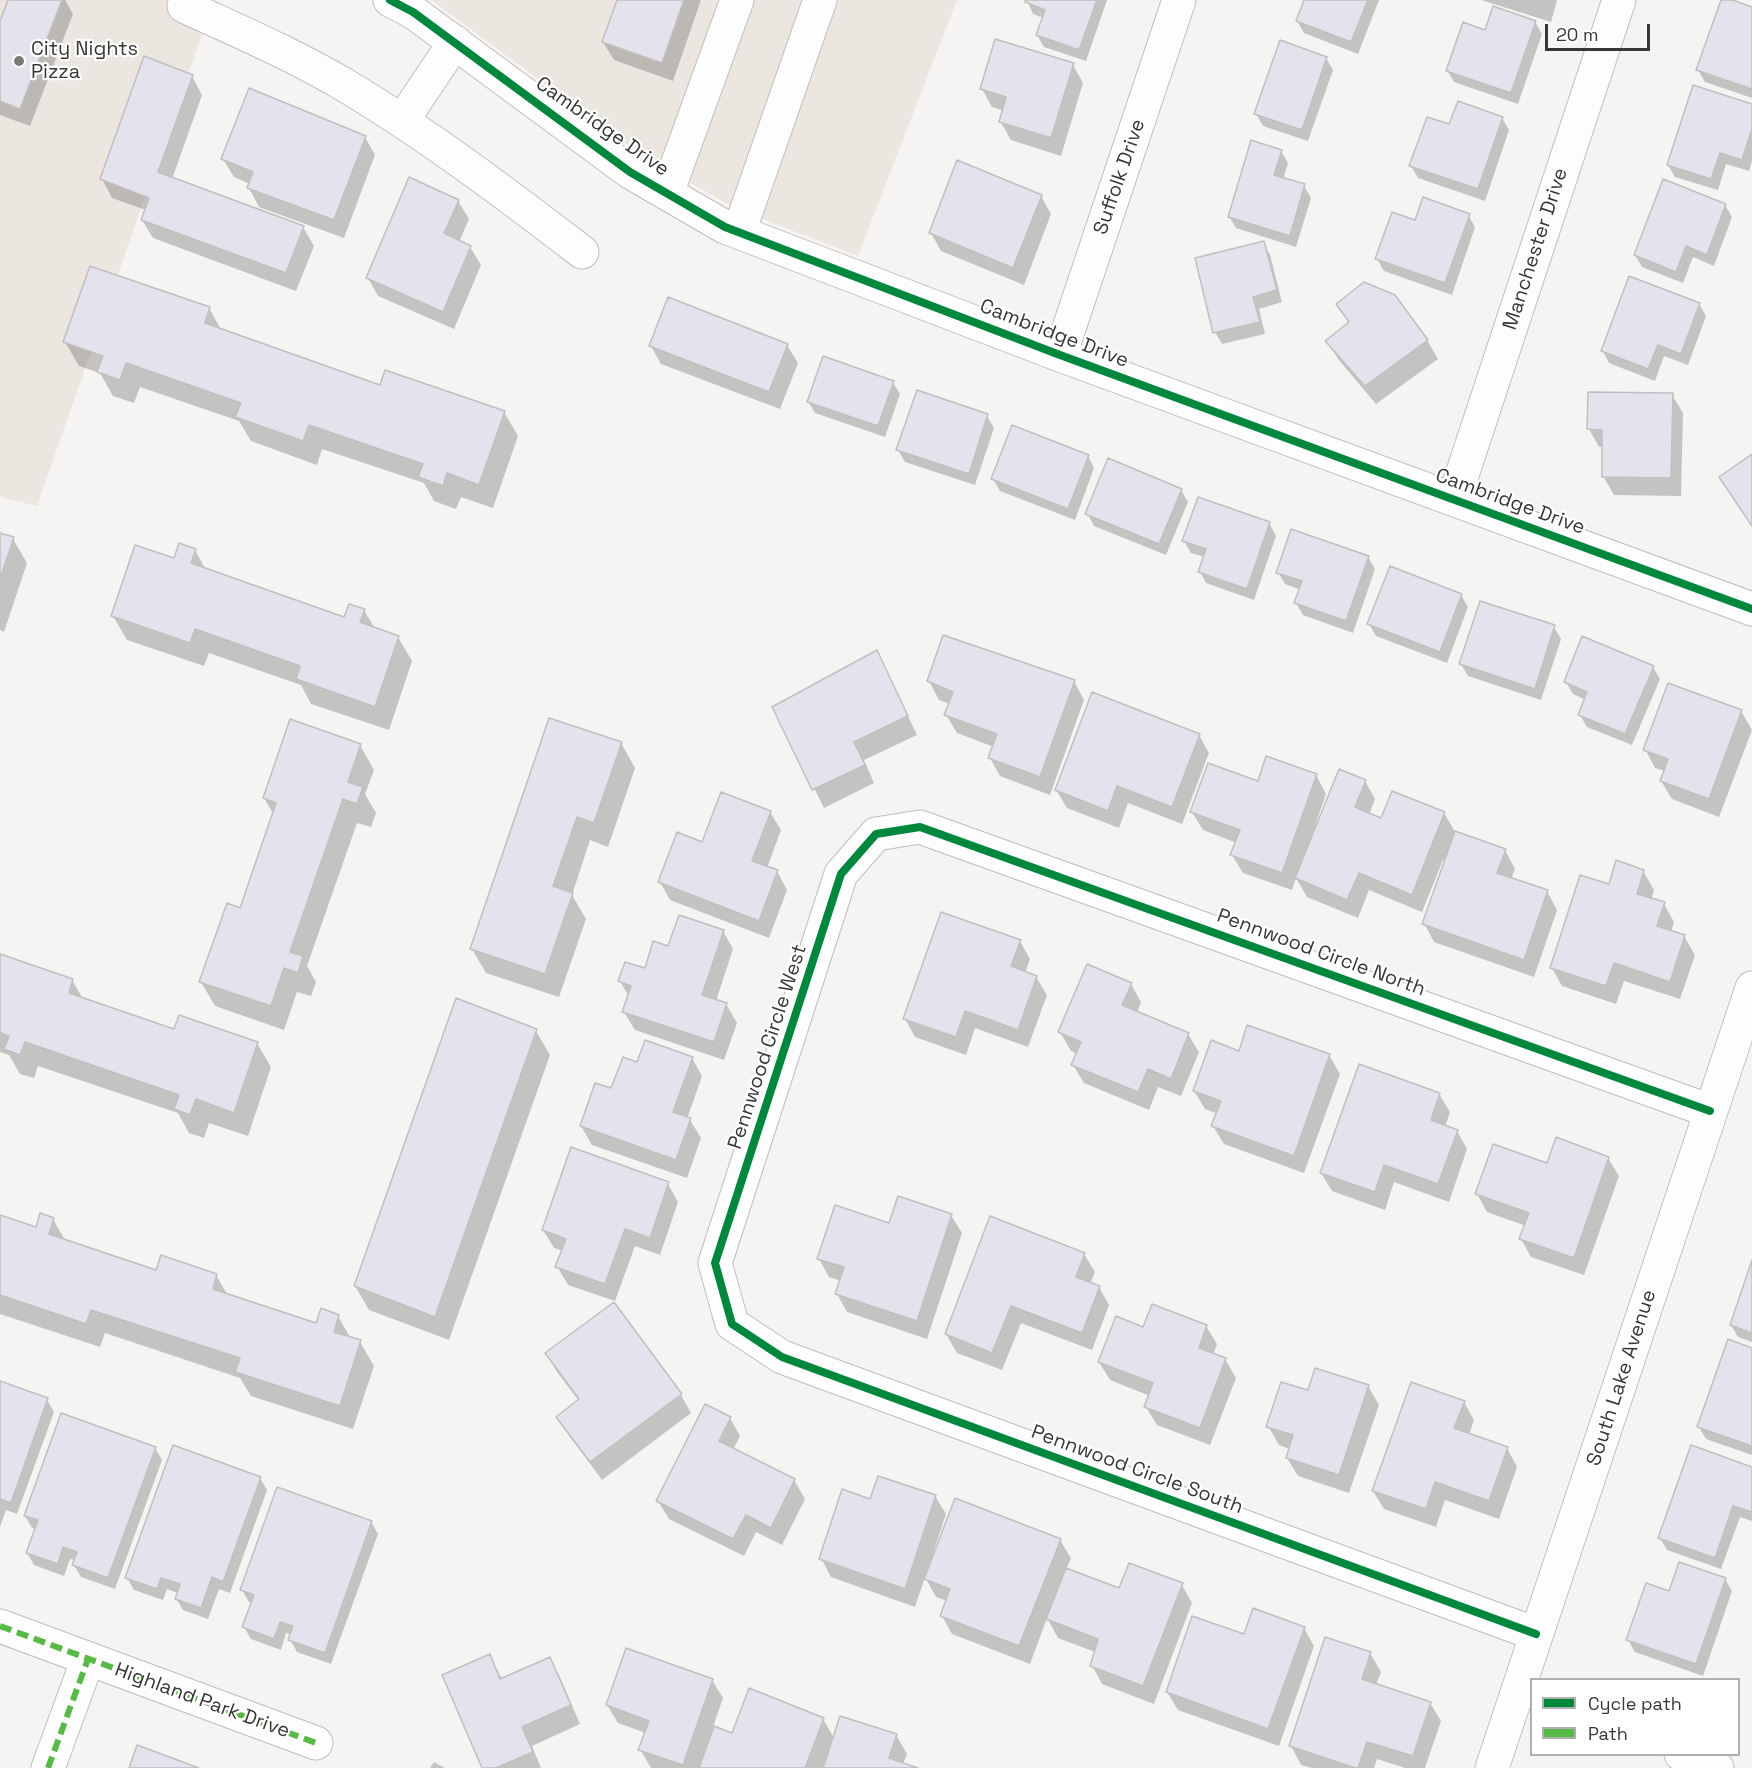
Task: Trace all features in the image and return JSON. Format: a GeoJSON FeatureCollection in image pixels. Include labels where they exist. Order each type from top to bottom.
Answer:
{"type":"FeatureCollection","features":[{"type":"Feature","properties":{"kind":"street","name":"Cambridge Drive"},"geometry":{"type":"LineString","coordinates":[[390,0],[413,12],[455,42],[630,172],[725,227],[1060,355],[1752,609]]}},
{"type":"Feature","properties":{"kind":"street"},"geometry":{"type":"LineString","coordinates":[[667,193],[737,0]]}},
{"type":"Feature","properties":{"kind":"street"},"geometry":{"type":"LineString","coordinates":[[739,232],[820,0]]}},
{"type":"Feature","properties":{"kind":"street","name":"Suffolk Drive"},"geometry":{"type":"LineString","coordinates":[[1060,355],[1179,0]]}},
{"type":"Feature","properties":{"kind":"street","name":"Manchester Drive"},"geometry":{"type":"LineString","coordinates":[[1454,499],[1619,0]]}},
{"type":"Feature","properties":{"kind":"street"},"geometry":{"type":"LineString","coordinates":[[184,6],[278,49],[342,84],[402,121],[481,175],[582,252]]}},
{"type":"Feature","properties":{"kind":"street"},"geometry":{"type":"LineString","coordinates":[[402,121],[455,42]]}},
{"type":"Feature","properties":{"kind":"street","name":"Pennwood Circle North"},"geometry":{"type":"LineString","coordinates":[[920,827],[1710,1111]]}},
{"type":"Feature","properties":{"kind":"street","name":"Pennwood Circle West"},"geometry":{"type":"LineString","coordinates":[[732,1324],[715,1263],[842,874],[876,834],[920,827]]}},
{"type":"Feature","properties":{"kind":"street","name":"South Lake Avenue"},"geometry":{"type":"LineString","coordinates":[[1492,1768],[1524,1696],[1536,1634],[1752,988]]}},
{"type":"Feature","properties":{"kind":"street","name":"Pennwood Circle South"},"geometry":{"type":"LineString","coordinates":[[732,1324],[782,1357],[1536,1634]]}},
{"type":"Feature","properties":{"kind":"street","name":"Highland Park Drive"},"geometry":{"type":"LineString","coordinates":[[0,1626],[316,1743]]}},
{"type":"Feature","properties":{"kind":"street","name":"Highland Park Drive"},"geometry":{"type":"LineString","coordinates":[[48,1768],[88,1659]]}},
{"type":"Feature","properties":{"kind":"street"},"geometry":{"type":"LineString","coordinates":[[1684,1756],[1717,1768]]}},
{"type":"Feature","properties":{"kind":"shaded area"},"geometry":{"type":"Polygon","coordinates":[[[0,0],[214,0],[37,506],[0,497],[0,0]]]}},
{"type":"Feature","properties":{"kind":"shaded area"},"geometry":{"type":"Polygon","coordinates":[[[431,0],[957,0],[858,256],[734,208],[640,154],[431,0]]]}},
{"type":"Feature","properties":{"kind":"building","name":"City Nights Pizza"},"geometry":{"type":"Polygon","coordinates":[[[8,0],[62,0],[20,109],[0,101],[0,21],[8,0]]]}},
{"type":"Feature","properties":{"kind":"building"},"geometry":{"type":"Polygon","coordinates":[[[617,0],[684,0],[662,63],[602,42],[617,0]]]}},
{"type":"Feature","properties":{"kind":"building"},"geometry":{"type":"Polygon","coordinates":[[[1025,0],[1097,0],[1079,50],[1036,35],[1045,10],[1025,0]]]}},
{"type":"Feature","properties":{"kind":"building"},"geometry":{"type":"Polygon","coordinates":[[[1304,0],[1368,0],[1351,42],[1296,21],[1304,0]]]}},
{"type":"Feature","properties":{"kind":"building"},"geometry":{"type":"Polygon","coordinates":[[[1721,0],[1733,0],[1752,7],[1752,89],[1696,70],[1721,0]]]}},
{"type":"Feature","properties":{"kind":"building"},"geometry":{"type":"Polygon","coordinates":[[[1493,6],[1536,21],[1511,93],[1446,71],[1463,22],[1485,30],[1493,6]]]}},
{"type":"Feature","properties":{"kind":"building"},"geometry":{"type":"Polygon","coordinates":[[[995,39],[1074,63],[1051,138],[999,122],[1006,97],[980,89],[995,39]]]}},
{"type":"Feature","properties":{"kind":"building"},"geometry":{"type":"Polygon","coordinates":[[[1280,40],[1327,57],[1302,130],[1254,114],[1280,40]]]}},
{"type":"Feature","properties":{"kind":"building"},"geometry":{"type":"Polygon","coordinates":[[[144,56],[193,75],[158,172],[304,226],[286,273],[141,220],[149,198],[100,179],[144,56]]]}},
{"type":"Feature","properties":{"kind":"building"},"geometry":{"type":"Polygon","coordinates":[[[1693,85],[1752,104],[1752,129],[1742,160],[1720,153],[1711,179],[1667,165],[1693,85]]]}},
{"type":"Feature","properties":{"kind":"building"},"geometry":{"type":"Polygon","coordinates":[[[249,88],[366,136],[334,220],[247,188],[253,172],[221,159],[249,88]]]}},
{"type":"Feature","properties":{"kind":"building"},"geometry":{"type":"Polygon","coordinates":[[[1458,101],[1503,117],[1478,189],[1409,166],[1427,117],[1449,124],[1458,101]]]}},
{"type":"Feature","properties":{"kind":"building"},"geometry":{"type":"Polygon","coordinates":[[[1251,140],[1282,150],[1274,175],[1305,184],[1290,236],[1228,217],[1251,140]]]}},
{"type":"Feature","properties":{"kind":"building"},"geometry":{"type":"Polygon","coordinates":[[[957,160],[1042,195],[1013,268],[929,233],[957,160]]]}},
{"type":"Feature","properties":{"kind":"building"},"geometry":{"type":"Polygon","coordinates":[[[409,177],[459,200],[444,233],[471,246],[443,312],[366,278],[409,177]]]}},
{"type":"Feature","properties":{"kind":"building"},"geometry":{"type":"Polygon","coordinates":[[[1663,179],[1726,204],[1707,255],[1686,246],[1676,272],[1634,255],[1663,179]]]}},
{"type":"Feature","properties":{"kind":"building"},"geometry":{"type":"Polygon","coordinates":[[[1423,197],[1470,214],[1445,283],[1375,259],[1392,212],[1415,220],[1423,197]]]}},
{"type":"Feature","properties":{"kind":"building"},"geometry":{"type":"Polygon","coordinates":[[[1264,241],[1277,290],[1253,297],[1260,322],[1213,333],[1195,258],[1264,241]]]}},
{"type":"Feature","properties":{"kind":"building"},"geometry":{"type":"Polygon","coordinates":[[[90,266],[210,307],[205,323],[380,385],[385,370],[505,411],[479,485],[447,473],[443,486],[418,477],[423,464],[309,425],[303,441],[235,417],[241,403],[126,363],[120,380],[97,372],[103,356],[63,342],[90,266]]]}},
{"type":"Feature","properties":{"kind":"building"},"geometry":{"type":"Polygon","coordinates":[[[1629,276],[1700,303],[1681,354],[1658,345],[1648,369],[1601,351],[1629,276]]]}},
{"type":"Feature","properties":{"kind":"building"},"geometry":{"type":"Polygon","coordinates":[[[1364,282],[1395,295],[1428,340],[1365,386],[1325,341],[1349,322],[1336,304],[1364,282]]]}},
{"type":"Feature","properties":{"kind":"building"},"geometry":{"type":"Polygon","coordinates":[[[668,297],[788,344],[769,392],[649,346],[668,297]]]}},
{"type":"Feature","properties":{"kind":"building"},"geometry":{"type":"Polygon","coordinates":[[[823,356],[894,381],[878,426],[807,402],[823,356]]]}},
{"type":"Feature","properties":{"kind":"building"},"geometry":{"type":"Polygon","coordinates":[[[917,390],[988,414],[969,474],[896,450],[917,390]]]}},
{"type":"Feature","properties":{"kind":"building"},"geometry":{"type":"Polygon","coordinates":[[[1588,392],[1673,393],[1671,478],[1602,477],[1602,430],[1587,429],[1588,392]]]}},
{"type":"Feature","properties":{"kind":"building"},"geometry":{"type":"Polygon","coordinates":[[[1012,425],[1089,455],[1068,509],[991,479],[1012,425]]]}},
{"type":"Feature","properties":{"kind":"building"},"geometry":{"type":"Polygon","coordinates":[[[1752,454],[1752,526],[1719,477],[1752,454]]]}},
{"type":"Feature","properties":{"kind":"building"},"geometry":{"type":"Polygon","coordinates":[[[1108,458],[1182,489],[1159,544],[1085,514],[1108,458]]]}},
{"type":"Feature","properties":{"kind":"building"},"geometry":{"type":"Polygon","coordinates":[[[1198,497],[1270,522],[1247,589],[1198,572],[1206,549],[1182,541],[1198,497]]]}},
{"type":"Feature","properties":{"kind":"building"},"geometry":{"type":"Polygon","coordinates":[[[1291,529],[1369,556],[1346,621],[1294,603],[1302,581],[1276,573],[1291,529]]]}},
{"type":"Feature","properties":{"kind":"building"},"geometry":{"type":"Polygon","coordinates":[[[0,533],[14,537],[0,579],[0,533]]]}},
{"type":"Feature","properties":{"kind":"building"},"geometry":{"type":"Polygon","coordinates":[[[179,543],[196,549],[191,563],[344,617],[349,604],[365,609],[360,622],[399,636],[375,707],[296,679],[300,666],[195,629],[190,643],[111,616],[135,545],[174,558],[179,543]]]}},
{"type":"Feature","properties":{"kind":"building"},"geometry":{"type":"Polygon","coordinates":[[[1390,566],[1462,594],[1440,652],[1367,624],[1390,566]]]}},
{"type":"Feature","properties":{"kind":"building"},"geometry":{"type":"Polygon","coordinates":[[[1480,601],[1555,625],[1535,689],[1459,664],[1480,601]]]}},
{"type":"Feature","properties":{"kind":"building"},"geometry":{"type":"Polygon","coordinates":[[[943,635],[1075,680],[1040,777],[988,758],[997,734],[944,715],[953,692],[927,681],[943,635]]]}},
{"type":"Feature","properties":{"kind":"building"},"geometry":{"type":"Polygon","coordinates":[[[1582,636],[1654,666],[1625,734],[1578,715],[1587,692],[1564,682],[1582,636]]]}},
{"type":"Feature","properties":{"kind":"building"},"geometry":{"type":"Polygon","coordinates":[[[877,650],[908,716],[854,742],[865,765],[812,790],[772,707],[877,650]]]}},
{"type":"Feature","properties":{"kind":"building"},"geometry":{"type":"Polygon","coordinates":[[[1668,683],[1742,710],[1709,799],[1660,781],[1668,759],[1643,750],[1668,683]]]}},
{"type":"Feature","properties":{"kind":"building"},"geometry":{"type":"Polygon","coordinates":[[[1092,692],[1200,734],[1172,807],[1117,786],[1108,811],[1055,790],[1092,692]]]}},
{"type":"Feature","properties":{"kind":"building"},"geometry":{"type":"Polygon","coordinates":[[[549,718],[622,742],[594,823],[577,817],[553,886],[573,893],[545,974],[470,949],[549,718]]]}},
{"type":"Feature","properties":{"kind":"building"},"geometry":{"type":"Polygon","coordinates":[[[290,719],[361,744],[348,782],[363,787],[357,804],[343,799],[290,952],[303,956],[298,973],[284,968],[271,1006],[199,982],[227,903],[240,908],[276,803],[263,798],[290,719]]]}},
{"type":"Feature","properties":{"kind":"building"},"geometry":{"type":"Polygon","coordinates":[[[1266,756],[1317,774],[1282,873],[1230,855],[1240,830],[1190,812],[1208,763],[1258,781],[1266,756]]]}},
{"type":"Feature","properties":{"kind":"building"},"geometry":{"type":"Polygon","coordinates":[[[1339,769],[1366,780],[1355,807],[1381,818],[1392,791],[1445,812],[1412,895],[1359,873],[1347,900],[1295,878],[1339,769]]]}},
{"type":"Feature","properties":{"kind":"building"},"geometry":{"type":"Polygon","coordinates":[[[721,792],[771,811],[752,861],[778,870],[759,921],[658,882],[677,832],[702,842],[721,792]]]}},
{"type":"Feature","properties":{"kind":"building"},"geometry":{"type":"Polygon","coordinates":[[[1455,831],[1506,849],[1497,873],[1548,890],[1524,960],[1422,924],[1455,831]]]}},
{"type":"Feature","properties":{"kind":"building"},"geometry":{"type":"Polygon","coordinates":[[[1616,860],[1644,870],[1637,894],[1665,902],[1657,926],[1685,935],[1670,982],[1614,963],[1606,986],[1550,968],[1580,875],[1609,884],[1616,860]]]}},
{"type":"Feature","properties":{"kind":"building"},"geometry":{"type":"Polygon","coordinates":[[[941,912],[1021,940],[1011,966],[1037,976],[1018,1030],[965,1011],[956,1037],[903,1019],[941,912]]]}},
{"type":"Feature","properties":{"kind":"building"},"geometry":{"type":"Polygon","coordinates":[[[679,915],[724,930],[702,995],[727,1003],[714,1042],[622,1012],[631,986],[618,981],[625,962],[645,968],[653,941],[668,946],[679,915]]]}},
{"type":"Feature","properties":{"kind":"building"},"geometry":{"type":"Polygon","coordinates":[[[0,954],[73,979],[69,993],[174,1029],[179,1015],[258,1042],[234,1113],[196,1099],[190,1115],[174,1109],[179,1095],[25,1042],[20,1055],[4,1049],[9,1036],[0,1033],[0,954]]]}},
{"type":"Feature","properties":{"kind":"building"},"geometry":{"type":"Polygon","coordinates":[[[1087,964],[1132,983],[1122,1005],[1189,1033],[1171,1079],[1148,1069],[1138,1092],[1071,1065],[1081,1042],[1058,1032],[1087,964]]]}},
{"type":"Feature","properties":{"kind":"building"},"geometry":{"type":"Polygon","coordinates":[[[456,998],[537,1029],[435,1317],[354,1286],[456,998]]]}},
{"type":"Feature","properties":{"kind":"building"},"geometry":{"type":"Polygon","coordinates":[[[1247,1025],[1330,1054],[1294,1156],[1211,1126],[1221,1101],[1193,1091],[1211,1040],[1239,1051],[1247,1025]]]}},
{"type":"Feature","properties":{"kind":"building"},"geometry":{"type":"Polygon","coordinates":[[[645,1040],[693,1057],[673,1112],[691,1118],[676,1160],[580,1126],[595,1083],[611,1088],[623,1057],[637,1062],[645,1040]]]}},
{"type":"Feature","properties":{"kind":"building"},"geometry":{"type":"Polygon","coordinates":[[[1359,1064],[1440,1093],[1431,1120],[1458,1130],[1438,1184],[1384,1165],[1375,1192],[1320,1173],[1359,1064]]]}},
{"type":"Feature","properties":{"kind":"building"},"geometry":{"type":"Polygon","coordinates":[[[1556,1137],[1609,1157],[1574,1258],[1519,1239],[1529,1213],[1475,1194],[1493,1144],[1547,1163],[1556,1137]]]}},
{"type":"Feature","properties":{"kind":"building"},"geometry":{"type":"Polygon","coordinates":[[[571,1147],[669,1182],[650,1238],[625,1229],[605,1284],[555,1267],[566,1239],[542,1230],[571,1147]]]}},
{"type":"Feature","properties":{"kind":"building"},"geometry":{"type":"Polygon","coordinates":[[[898,1196],[952,1214],[917,1321],[835,1294],[844,1267],[817,1259],[835,1205],[889,1223],[898,1196]]]}},
{"type":"Feature","properties":{"kind":"building"},"geometry":{"type":"Polygon","coordinates":[[[40,1213],[54,1218],[49,1234],[156,1270],[161,1255],[217,1274],[213,1289],[316,1323],[321,1308],[339,1315],[334,1332],[361,1340],[340,1406],[235,1372],[240,1358],[91,1310],[86,1324],[0,1295],[0,1215],[36,1227],[40,1213]]]}},
{"type":"Feature","properties":{"kind":"building"},"geometry":{"type":"Polygon","coordinates":[[[990,1216],[1085,1253],[1076,1277],[1100,1286],[1082,1333],[1011,1306],[992,1353],[945,1334],[990,1216]]]}},
{"type":"Feature","properties":{"kind":"building"},"geometry":{"type":"Polygon","coordinates":[[[1752,1260],[1752,1333],[1730,1325],[1752,1260]]]}},
{"type":"Feature","properties":{"kind":"building"},"geometry":{"type":"Polygon","coordinates":[[[614,1302],[682,1394],[590,1462],[556,1417],[579,1399],[545,1353],[614,1302]]]}},
{"type":"Feature","properties":{"kind":"building"},"geometry":{"type":"Polygon","coordinates":[[[1152,1304],[1207,1325],[1199,1348],[1226,1358],[1200,1428],[1144,1407],[1153,1383],[1098,1362],[1116,1316],[1143,1327],[1152,1304]]]}},
{"type":"Feature","properties":{"kind":"building"},"geometry":{"type":"Polygon","coordinates":[[[1728,1339],[1752,1348],[1752,1446],[1697,1427],[1728,1339]]]}},
{"type":"Feature","properties":{"kind":"building"},"geometry":{"type":"Polygon","coordinates":[[[1315,1368],[1369,1385],[1339,1475],[1286,1458],[1293,1435],[1266,1427],[1281,1382],[1308,1390],[1315,1368]]]}},
{"type":"Feature","properties":{"kind":"building"},"geometry":{"type":"Polygon","coordinates":[[[0,1381],[48,1398],[11,1503],[0,1499],[0,1381]]]}},
{"type":"Feature","properties":{"kind":"building"},"geometry":{"type":"Polygon","coordinates":[[[1411,1382],[1465,1401],[1454,1428],[1508,1447],[1489,1501],[1435,1482],[1426,1509],[1372,1491],[1411,1382]]]}},
{"type":"Feature","properties":{"kind":"building"},"geometry":{"type":"Polygon","coordinates":[[[705,1404],[731,1417],[719,1441],[795,1479],[771,1528],[746,1515],[733,1539],[656,1501],[705,1404]]]}},
{"type":"Feature","properties":{"kind":"building"},"geometry":{"type":"Polygon","coordinates":[[[61,1413],[156,1447],[108,1578],[72,1565],[77,1552],[63,1547],[58,1564],[26,1553],[38,1520],[24,1516],[61,1413]]]}},
{"type":"Feature","properties":{"kind":"building"},"geometry":{"type":"Polygon","coordinates":[[[173,1445],[261,1477],[223,1582],[212,1577],[201,1608],[175,1599],[180,1584],[161,1578],[157,1589],[125,1578],[173,1445]]]}},
{"type":"Feature","properties":{"kind":"building"},"geometry":{"type":"Polygon","coordinates":[[[1691,1445],[1752,1467],[1752,1512],[1733,1506],[1715,1558],[1658,1538],[1691,1445]]]}},
{"type":"Feature","properties":{"kind":"building"},"geometry":{"type":"Polygon","coordinates":[[[878,1476],[936,1495],[905,1589],[819,1559],[842,1489],[870,1499],[878,1476]]]}},
{"type":"Feature","properties":{"kind":"building"},"geometry":{"type":"Polygon","coordinates":[[[277,1487],[372,1521],[325,1653],[288,1640],[293,1626],[280,1622],[274,1639],[242,1627],[254,1595],[240,1590],[277,1487]]]}},
{"type":"Feature","properties":{"kind":"building"},"geometry":{"type":"Polygon","coordinates":[[[955,1498],[1061,1539],[1019,1646],[940,1616],[950,1589],[924,1579],[955,1498]]]}},
{"type":"Feature","properties":{"kind":"building"},"geometry":{"type":"Polygon","coordinates":[[[1679,1562],[1726,1578],[1696,1664],[1626,1640],[1646,1583],[1669,1591],[1679,1562]]]}},
{"type":"Feature","properties":{"kind":"building"},"geometry":{"type":"Polygon","coordinates":[[[1129,1563],[1183,1583],[1143,1686],[1090,1666],[1098,1639],[1046,1619],[1066,1568],[1119,1588],[1129,1563]]]}},
{"type":"Feature","properties":{"kind":"building"},"geometry":{"type":"Polygon","coordinates":[[[1253,1608],[1305,1627],[1268,1729],[1166,1692],[1192,1616],[1244,1634],[1253,1608]]]}},
{"type":"Feature","properties":{"kind":"building"},"geometry":{"type":"Polygon","coordinates":[[[1325,1637],[1371,1652],[1362,1679],[1431,1702],[1413,1756],[1367,1742],[1358,1768],[1355,1768],[1289,1746],[1325,1637]]]}},
{"type":"Feature","properties":{"kind":"building"},"geometry":{"type":"Polygon","coordinates":[[[626,1648],[713,1679],[683,1765],[638,1750],[649,1721],[606,1705],[626,1648]]]}},
{"type":"Feature","properties":{"kind":"building"},"geometry":{"type":"Polygon","coordinates":[[[490,1654],[500,1679],[550,1657],[571,1705],[522,1727],[533,1752],[496,1768],[482,1768],[442,1675],[490,1654]]]}},
{"type":"Feature","properties":{"kind":"building"},"geometry":{"type":"Polygon","coordinates":[[[749,1688],[824,1718],[805,1768],[699,1768],[714,1726],[732,1733],[749,1688]]]}},
{"type":"Feature","properties":{"kind":"building"},"geometry":{"type":"Polygon","coordinates":[[[840,1716],[897,1734],[889,1758],[918,1768],[823,1768],[840,1716]]]}},
{"type":"Feature","properties":{"kind":"building"},"geometry":{"type":"Polygon","coordinates":[[[137,1745],[199,1768],[129,1768],[137,1745]]]}},
{"type":"Feature","properties":{"kind":"marked path"},"geometry":{"type":"LineString","coordinates":[[0,1626],[316,1743]]}},
{"type":"Feature","properties":{"kind":"marked path"},"geometry":{"type":"LineString","coordinates":[[48,1768],[88,1659]]}},
{"type":"Feature","properties":{"kind":"cycle path"},"geometry":{"type":"LineString","coordinates":[[390,0],[413,12],[630,172],[725,227],[1060,355],[1752,609]]}},
{"type":"Feature","properties":{"kind":"cycle path"},"geometry":{"type":"LineString","coordinates":[[1536,1634],[782,1357],[732,1324],[715,1263],[841,874],[876,834],[920,827],[1710,1111]]}},
{"type":"Feature","properties":{"kind":"place","name":"City Nights Pizza"},"geometry":{"type":"Point","coordinates":[19,61]}}]}
